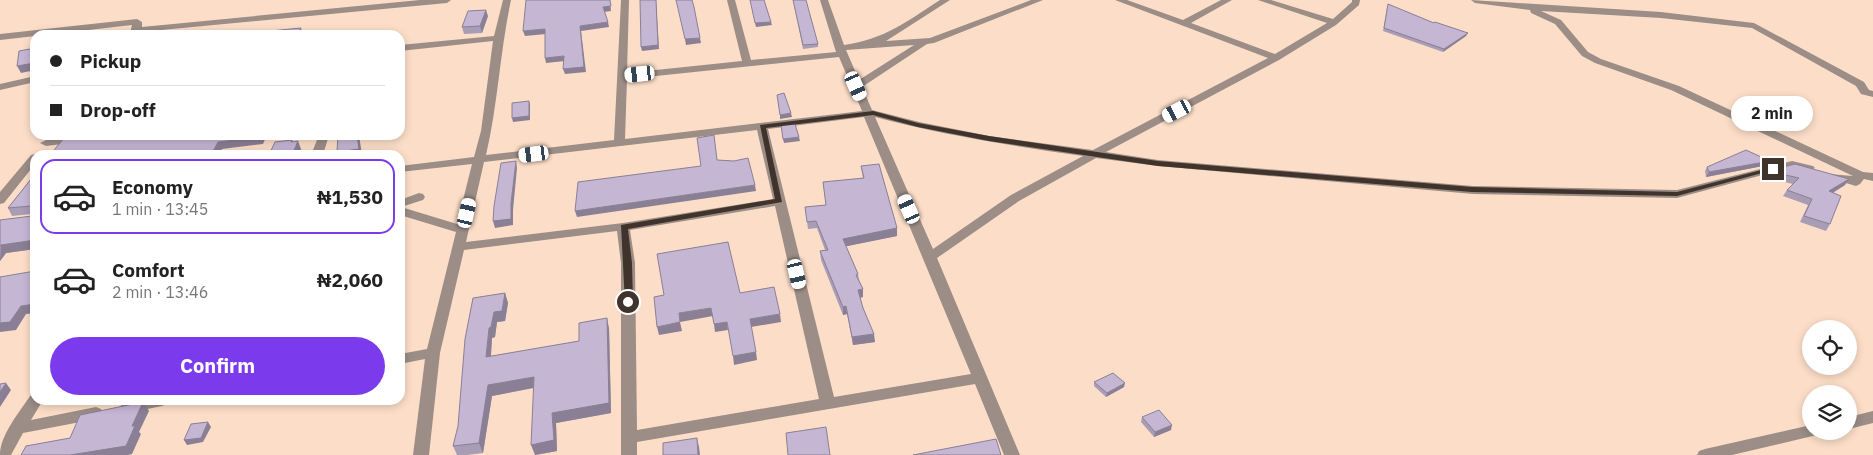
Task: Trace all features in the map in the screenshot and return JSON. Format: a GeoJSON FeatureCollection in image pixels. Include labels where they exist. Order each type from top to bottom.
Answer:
{"type":"FeatureCollection","features":[{"type":"Feature","properties":{"kind":"street"},"geometry":{"type":"LineString","coordinates":[[154,30],[447,0]]}},
{"type":"Feature","properties":{"kind":"street"},"geometry":{"type":"LineString","coordinates":[[421,455],[433,353],[486,131],[498,38],[507,0]]}},
{"type":"Feature","properties":{"kind":"street"},"geometry":{"type":"LineString","coordinates":[[619,144],[625,0]]}},
{"type":"Feature","properties":{"kind":"street"},"geometry":{"type":"LineString","coordinates":[[730,0],[748,63]]}},
{"type":"Feature","properties":{"kind":"street"},"geometry":{"type":"LineString","coordinates":[[824,0],[841,51],[930,257],[1012,455]]}},
{"type":"Feature","properties":{"kind":"street"},"geometry":{"type":"LineString","coordinates":[[622,76],[841,51],[888,37],[946,0]]}},
{"type":"Feature","properties":{"kind":"street"},"geometry":{"type":"LineString","coordinates":[[863,45],[926,42],[1039,0]]}},
{"type":"Feature","properties":{"kind":"street"},"geometry":{"type":"LineString","coordinates":[[1119,0],[1276,58]]}},
{"type":"Feature","properties":{"kind":"street"},"geometry":{"type":"LineString","coordinates":[[1183,24],[1228,0]]}},
{"type":"Feature","properties":{"kind":"street"},"geometry":{"type":"LineString","coordinates":[[1262,0],[1334,22]]}},
{"type":"Feature","properties":{"kind":"street"},"geometry":{"type":"LineString","coordinates":[[930,257],[1015,198],[1276,58],[1334,22],[1356,0]]}},
{"type":"Feature","properties":{"kind":"street"},"geometry":{"type":"LineString","coordinates":[[1475,0],[1523,7],[1644,14],[1754,26],[1860,84],[1865,92],[1873,94]]}},
{"type":"Feature","properties":{"kind":"street"},"geometry":{"type":"LineString","coordinates":[[1506,0],[1558,22],[1585,54],[1598,61],[1675,88],[1860,175],[1873,177]]}},
{"type":"Feature","properties":{"kind":"street"},"geometry":{"type":"LineString","coordinates":[[56,30],[137,22],[135,30]]}},
{"type":"Feature","properties":{"kind":"street"},"geometry":{"type":"LineString","coordinates":[[0,37],[30,33]]}},
{"type":"Feature","properties":{"kind":"street"},"geometry":{"type":"LineString","coordinates":[[405,47],[498,38]]}},
{"type":"Feature","properties":{"kind":"street"},"geometry":{"type":"LineString","coordinates":[[856,86],[926,42]]}},
{"type":"Feature","properties":{"kind":"street"},"geometry":{"type":"LineString","coordinates":[[0,87],[30,81]]}},
{"type":"Feature","properties":{"kind":"street"},"geometry":{"type":"LineString","coordinates":[[405,168],[873,113],[918,125],[989,139],[1158,163],[1472,190],[1677,194],[1792,164],[1856,182],[1860,175]]}},
{"type":"Feature","properties":{"kind":"street"},"geometry":{"type":"LineString","coordinates":[[762,127],[828,404]]}},
{"type":"Feature","properties":{"kind":"street"},"geometry":{"type":"LineString","coordinates":[[41,150],[48,140]]}},
{"type":"Feature","properties":{"kind":"street"},"geometry":{"type":"LineString","coordinates":[[0,200],[30,163]]}},
{"type":"Feature","properties":{"kind":"street"},"geometry":{"type":"LineString","coordinates":[[405,202],[418,197]]}},
{"type":"Feature","properties":{"kind":"street"},"geometry":{"type":"LineString","coordinates":[[459,247],[624,227],[780,201]]}},
{"type":"Feature","properties":{"kind":"street"},"geometry":{"type":"LineString","coordinates":[[405,213],[463,230]]}},
{"type":"Feature","properties":{"kind":"street"},"geometry":{"type":"LineString","coordinates":[[624,227],[628,263],[629,455]]}},
{"type":"Feature","properties":{"kind":"street"},"geometry":{"type":"LineString","coordinates":[[405,358],[433,353]]}},
{"type":"Feature","properties":{"kind":"street"},"geometry":{"type":"LineString","coordinates":[[629,437],[980,378]]}},
{"type":"Feature","properties":{"kind":"street"},"geometry":{"type":"LineString","coordinates":[[3,455],[32,405]]}},
{"type":"Feature","properties":{"kind":"street"},"geometry":{"type":"LineString","coordinates":[[18,428],[136,405]]}},
{"type":"Feature","properties":{"kind":"street"},"geometry":{"type":"LineString","coordinates":[[1857,421],[1873,418]]}},
{"type":"Feature","properties":{"kind":"street"},"geometry":{"type":"LineString","coordinates":[[1705,455],[1802,433]]}},
{"type":"Feature","properties":{"kind":"building"},"geometry":{"type":"Polygon","coordinates":[[[526,0],[610,0],[611,6],[603,7],[608,22],[580,26],[584,67],[563,69],[564,56],[545,58],[545,29],[523,31],[526,0]]]}},
{"type":"Feature","properties":{"kind":"building"},"geometry":{"type":"Polygon","coordinates":[[[640,0],[656,0],[658,45],[641,47],[640,0]]]}},
{"type":"Feature","properties":{"kind":"building"},"geometry":{"type":"Polygon","coordinates":[[[676,0],[692,0],[700,38],[685,39],[676,0]]]}},
{"type":"Feature","properties":{"kind":"building"},"geometry":{"type":"Polygon","coordinates":[[[750,0],[764,0],[771,22],[755,23],[750,0]]]}},
{"type":"Feature","properties":{"kind":"building"},"geometry":{"type":"Polygon","coordinates":[[[793,0],[806,0],[818,44],[803,45],[793,0]]]}},
{"type":"Feature","properties":{"kind":"building"},"geometry":{"type":"Polygon","coordinates":[[[1388,4],[1434,23],[1468,33],[1444,49],[1384,28],[1388,4]]]}},
{"type":"Feature","properties":{"kind":"building"},"geometry":{"type":"Polygon","coordinates":[[[486,10],[480,26],[462,27],[468,11],[486,10]]]}},
{"type":"Feature","properties":{"kind":"building"},"geometry":{"type":"Polygon","coordinates":[[[301,28],[300,30],[280,30],[301,28]]]}},
{"type":"Feature","properties":{"kind":"building"},"geometry":{"type":"Polygon","coordinates":[[[30,49],[30,64],[17,66],[19,51],[30,49]]]}},
{"type":"Feature","properties":{"kind":"building"},"geometry":{"type":"Polygon","coordinates":[[[784,93],[791,113],[780,115],[777,95],[784,93]]]}},
{"type":"Feature","properties":{"kind":"building"},"geometry":{"type":"Polygon","coordinates":[[[529,101],[529,116],[512,118],[512,103],[529,101]]]}},
{"type":"Feature","properties":{"kind":"building"},"geometry":{"type":"Polygon","coordinates":[[[795,124],[799,137],[783,139],[781,125],[795,124]]]}},
{"type":"Feature","properties":{"kind":"building"},"geometry":{"type":"Polygon","coordinates":[[[714,135],[717,160],[734,161],[748,158],[755,185],[575,211],[578,182],[701,166],[697,138],[714,135]]]}},
{"type":"Feature","properties":{"kind":"building"},"geometry":{"type":"Polygon","coordinates":[[[62,140],[234,140],[218,142],[214,150],[54,150],[62,140]]]}},
{"type":"Feature","properties":{"kind":"building"},"geometry":{"type":"Polygon","coordinates":[[[338,140],[358,140],[359,149],[337,150],[338,140]]]}},
{"type":"Feature","properties":{"kind":"building"},"geometry":{"type":"Polygon","coordinates":[[[298,141],[294,150],[271,150],[275,142],[298,141]]]}},
{"type":"Feature","properties":{"kind":"building"},"geometry":{"type":"Polygon","coordinates":[[[1746,150],[1770,161],[1709,172],[1707,167],[1746,150]]]}},
{"type":"Feature","properties":{"kind":"building"},"geometry":{"type":"Polygon","coordinates":[[[516,161],[511,219],[493,221],[501,163],[516,161]]]}},
{"type":"Feature","properties":{"kind":"building"},"geometry":{"type":"Polygon","coordinates":[[[879,164],[897,228],[843,239],[863,289],[858,290],[874,334],[852,337],[846,306],[843,307],[820,251],[828,250],[816,221],[807,222],[805,207],[826,205],[823,182],[864,178],[861,166],[879,164]]]}},
{"type":"Feature","properties":{"kind":"building"},"geometry":{"type":"Polygon","coordinates":[[[1795,164],[1849,179],[1829,191],[1841,196],[1830,224],[1804,216],[1812,199],[1787,190],[1799,178],[1768,171],[1795,164]]]}},
{"type":"Feature","properties":{"kind":"building"},"geometry":{"type":"Polygon","coordinates":[[[30,180],[30,206],[8,208],[30,180]]]}},
{"type":"Feature","properties":{"kind":"building"},"geometry":{"type":"Polygon","coordinates":[[[30,216],[30,241],[0,246],[0,220],[30,216]]]}},
{"type":"Feature","properties":{"kind":"building"},"geometry":{"type":"Polygon","coordinates":[[[728,242],[740,293],[774,287],[780,314],[750,319],[756,352],[733,356],[727,322],[714,324],[711,308],[679,313],[680,322],[657,327],[654,297],[664,295],[657,254],[728,242]]]}},
{"type":"Feature","properties":{"kind":"building"},"geometry":{"type":"Polygon","coordinates":[[[30,272],[30,305],[21,306],[10,322],[0,323],[0,277],[30,272]]]}},
{"type":"Feature","properties":{"kind":"building"},"geometry":{"type":"Polygon","coordinates":[[[505,293],[502,311],[494,312],[491,327],[489,328],[486,357],[579,341],[579,323],[607,318],[609,403],[552,413],[554,440],[531,445],[534,377],[488,385],[479,443],[453,446],[458,426],[465,339],[473,298],[505,293]]]}},
{"type":"Feature","properties":{"kind":"building"},"geometry":{"type":"Polygon","coordinates":[[[1113,373],[1125,383],[1107,393],[1094,382],[1113,373]]]}},
{"type":"Feature","properties":{"kind":"building"},"geometry":{"type":"Polygon","coordinates":[[[6,383],[0,392],[0,384],[6,383]]]}},
{"type":"Feature","properties":{"kind":"building"},"geometry":{"type":"Polygon","coordinates":[[[128,405],[142,405],[132,426],[135,426],[126,446],[70,455],[21,455],[26,446],[70,438],[80,415],[128,405]]]}},
{"type":"Feature","properties":{"kind":"building"},"geometry":{"type":"Polygon","coordinates":[[[1159,410],[1172,425],[1155,432],[1142,417],[1159,410]]]}},
{"type":"Feature","properties":{"kind":"building"},"geometry":{"type":"Polygon","coordinates":[[[208,422],[201,438],[184,440],[191,424],[208,422]]]}},
{"type":"Feature","properties":{"kind":"building"},"geometry":{"type":"Polygon","coordinates":[[[826,427],[830,455],[788,455],[786,433],[826,427]]]}},
{"type":"Feature","properties":{"kind":"building"},"geometry":{"type":"Polygon","coordinates":[[[697,438],[698,455],[663,455],[663,443],[697,438]]]}},
{"type":"Feature","properties":{"kind":"building"},"geometry":{"type":"Polygon","coordinates":[[[996,439],[1001,455],[913,455],[996,439]]]}},
{"type":"Feature","properties":{"kind":"route"},"geometry":{"type":"LineString","coordinates":[[628,302],[628,263],[624,227],[780,201],[762,127],[873,113],[918,125],[989,139],[1158,163],[1472,190],[1677,194],[1773,169]]}}]}
